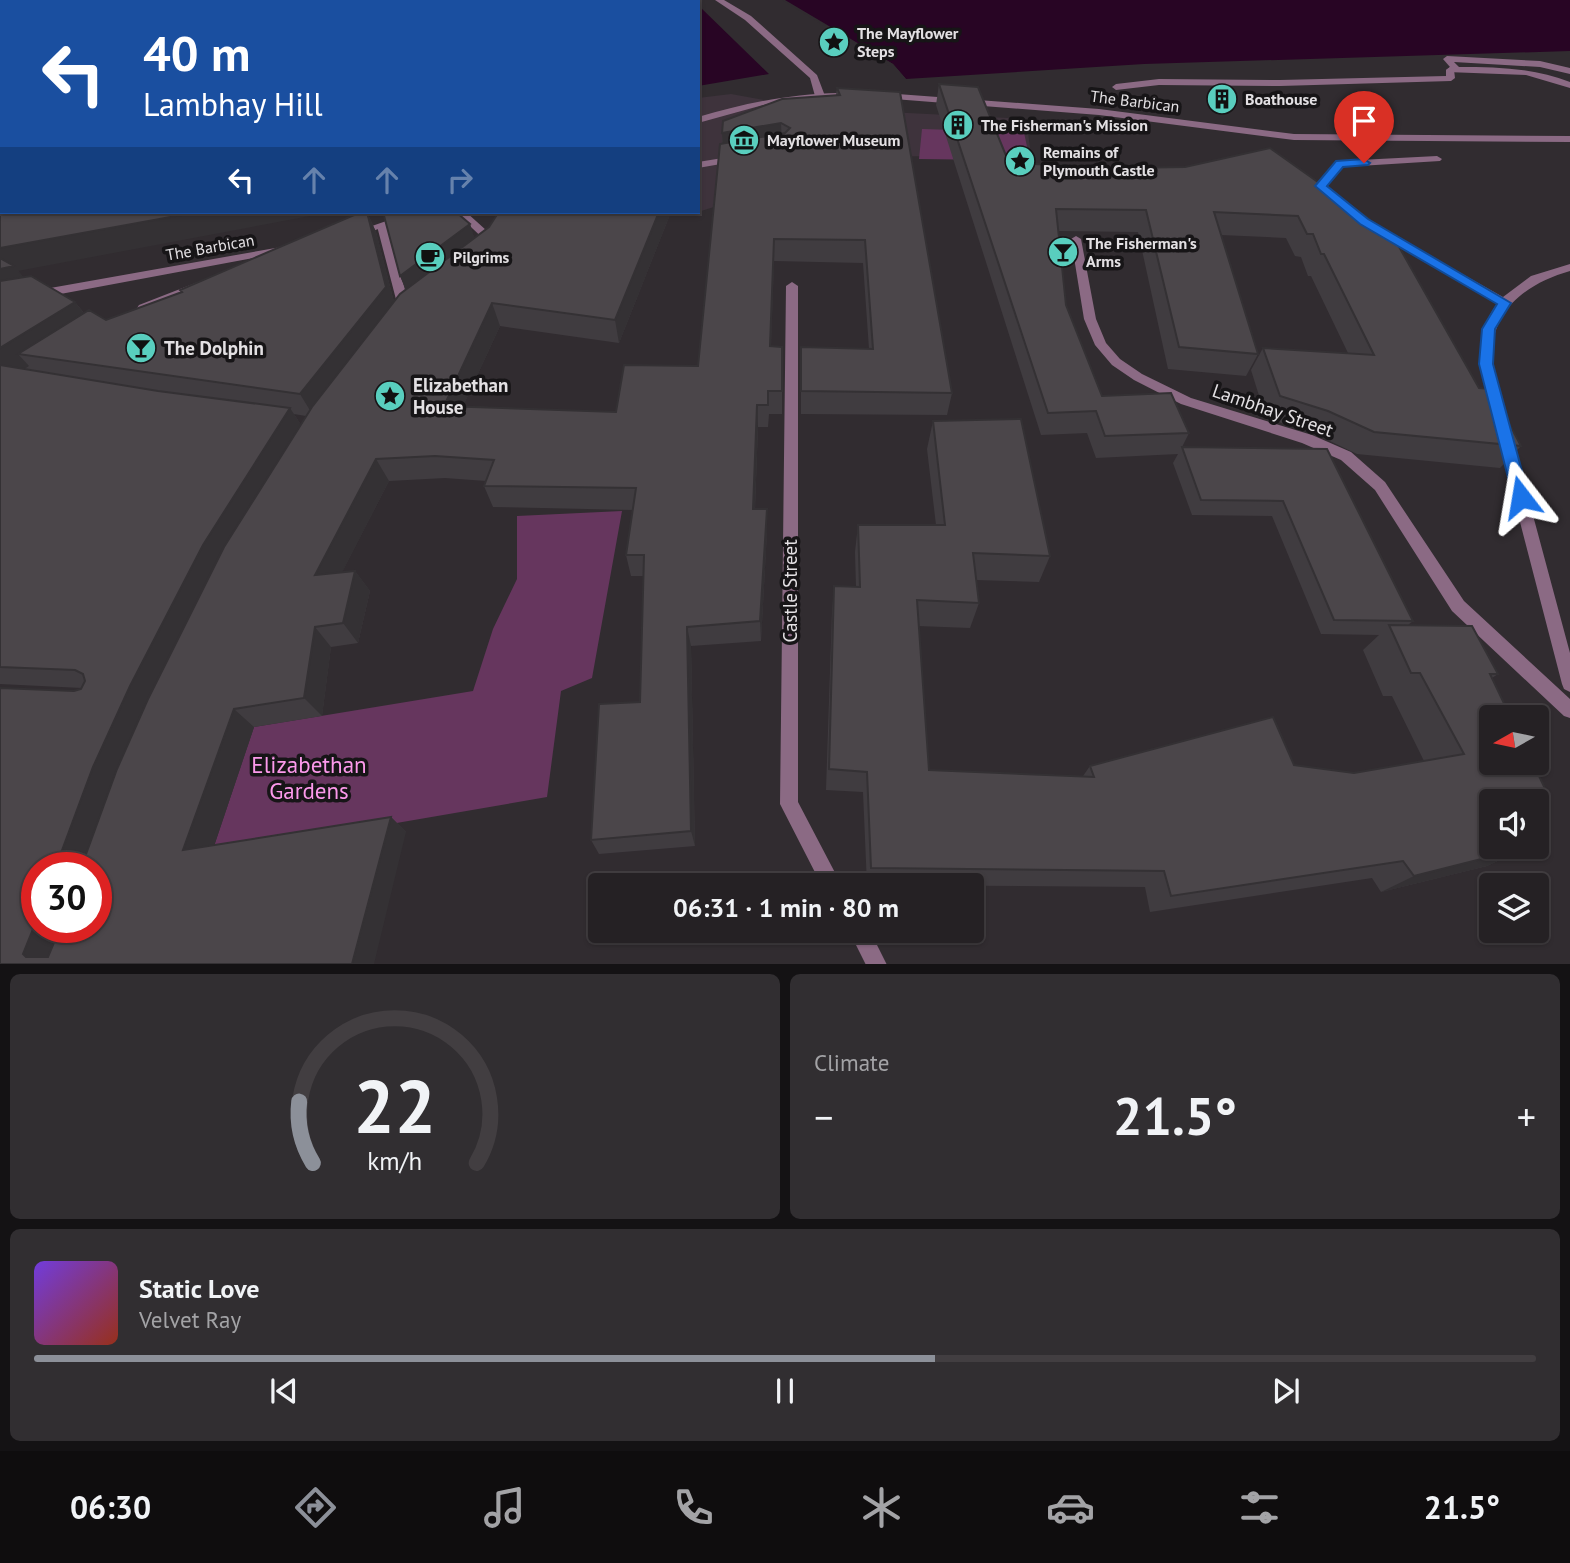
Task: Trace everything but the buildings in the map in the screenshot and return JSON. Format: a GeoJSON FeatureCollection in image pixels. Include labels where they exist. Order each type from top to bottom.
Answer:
{"type":"FeatureCollection","features":[{"type":"Feature","properties":{"kind":"street"},"geometry":{"type":"LineString","coordinates":[[719,0],[748,18],[814,77],[820,96]]}},
{"type":"Feature","properties":{"kind":"street"},"geometry":{"type":"LineString","coordinates":[[1454,70],[1447,59],[1540,64],[1570,71]]}},
{"type":"Feature","properties":{"kind":"street"},"geometry":{"type":"LineString","coordinates":[[1454,70],[1504,69],[1559,80],[1570,85]]}},
{"type":"Feature","properties":{"kind":"street"},"geometry":{"type":"LineString","coordinates":[[1116,87],[1158,82],[1280,83],[1451,78],[1454,70]]}},
{"type":"Feature","properties":{"kind":"street"},"geometry":{"type":"LineString","coordinates":[[700,119],[759,102],[820,96],[856,96]]}},
{"type":"Feature","properties":{"kind":"street","name":"The Barbican"},"geometry":{"type":"LineString","coordinates":[[868,96],[1099,112],[1294,137],[1570,139]]}},
{"type":"Feature","properties":{"kind":"street"},"geometry":{"type":"LineString","coordinates":[[700,165],[746,157]]}},
{"type":"Feature","properties":{"kind":"street"},"geometry":{"type":"LineString","coordinates":[[1437,159],[1340,164],[1315,184],[1351,211],[1505,303]]}},
{"type":"Feature","properties":{"kind":"street"},"geometry":{"type":"LineString","coordinates":[[348,236],[416,214]]}},
{"type":"Feature","properties":{"kind":"street"},"geometry":{"type":"LineString","coordinates":[[463,214],[496,237],[483,251]]}},
{"type":"Feature","properties":{"kind":"street"},"geometry":{"type":"LineString","coordinates":[[382,226],[404,312]]}},
{"type":"Feature","properties":{"kind":"street","name":"Lambhay Street"},"geometry":{"type":"LineString","coordinates":[[1076,239],[1090,319],[1101,345],[1116,362],[1138,377],[1186,401],[1307,439],[1346,456],[1381,486],[1458,606],[1570,710]]}},
{"type":"Feature","properties":{"kind":"street","name":"The Barbican"},"geometry":{"type":"LineString","coordinates":[[27,297],[299,249],[248,268]]}},
{"type":"Feature","properties":{"kind":"street"},"geometry":{"type":"LineString","coordinates":[[1570,267],[1541,274],[1517,289],[1489,329],[1486,364],[1570,684]]}},
{"type":"Feature","properties":{"kind":"street"},"geometry":{"type":"LineString","coordinates":[[128,315],[170,295],[209,282]]}},
{"type":"Feature","properties":{"kind":"street","name":"Castle Street"},"geometry":{"type":"LineString","coordinates":[[792,286],[789,804],[826,873]]}},
{"type":"Feature","properties":{"kind":"street"},"geometry":{"type":"LineString","coordinates":[[866,943],[877,964]]}},
{"type":"Feature","properties":{"kind":"shaded area"},"geometry":{"type":"Polygon","coordinates":[[[785,0],[1570,0],[1570,51],[1144,64],[906,79],[893,64],[785,0]]]}},
{"type":"Feature","properties":{"kind":"shaded area"},"geometry":{"type":"Polygon","coordinates":[[[700,7],[769,74],[700,86],[700,7]]]}},
{"type":"Feature","properties":{"kind":"shaded area"},"geometry":{"type":"Polygon","coordinates":[[[731,94],[808,108],[1026,119],[1031,154],[776,159],[720,205],[700,211],[700,98],[731,94]]]}},
{"type":"Feature","properties":{"kind":"green space"},"geometry":{"type":"Polygon","coordinates":[[[985,123],[1023,128],[1034,179],[995,160],[919,159],[922,129],[984,131],[985,123]]]}},
{"type":"Feature","properties":{"kind":"green space","name":"Elizabethan Gardens"},"geometry":{"type":"Polygon","coordinates":[[[622,511],[592,678],[561,691],[547,797],[211,855],[254,727],[473,691],[493,629],[517,579],[517,516],[622,511]]]}},
{"type":"Feature","properties":{"kind":"pier"},"geometry":{"type":"Polygon","coordinates":[[[782,0],[893,64],[906,79],[891,67],[782,0]]]}},
{"type":"Feature","properties":{"kind":"place","name":"The Mayflower Steps"},"geometry":{"type":"Point","coordinates":[834,42]}},
{"type":"Feature","properties":{"kind":"place","name":"Boathouse"},"geometry":{"type":"Point","coordinates":[1222,99]}},
{"type":"Feature","properties":{"kind":"place","name":"The Fisherman's Mission"},"geometry":{"type":"Point","coordinates":[958,125]}},
{"type":"Feature","properties":{"kind":"place","name":"Mayflower Museum"},"geometry":{"type":"Point","coordinates":[744,140]}},
{"type":"Feature","properties":{"kind":"place","name":"Remains of Plymouth Castle"},"geometry":{"type":"Point","coordinates":[1020,161]}},
{"type":"Feature","properties":{"kind":"place","name":"The Fisherman's Arms"},"geometry":{"type":"Point","coordinates":[1063,252]}},
{"type":"Feature","properties":{"kind":"place","name":"Pilgrims"},"geometry":{"type":"Point","coordinates":[430,257]}},
{"type":"Feature","properties":{"kind":"place","name":"The Dolphin"},"geometry":{"type":"Point","coordinates":[141,348]}},
{"type":"Feature","properties":{"kind":"place","name":"Elizabethan House"},"geometry":{"type":"Point","coordinates":[390,396]}},
{"type":"Feature","properties":{"kind":"route"},"geometry":{"type":"LineString","coordinates":[[1364,163],[1340,164],[1321,186],[1364,222],[1440,263],[1505,303],[1489,329],[1486,364],[1521,497]]}}]}
